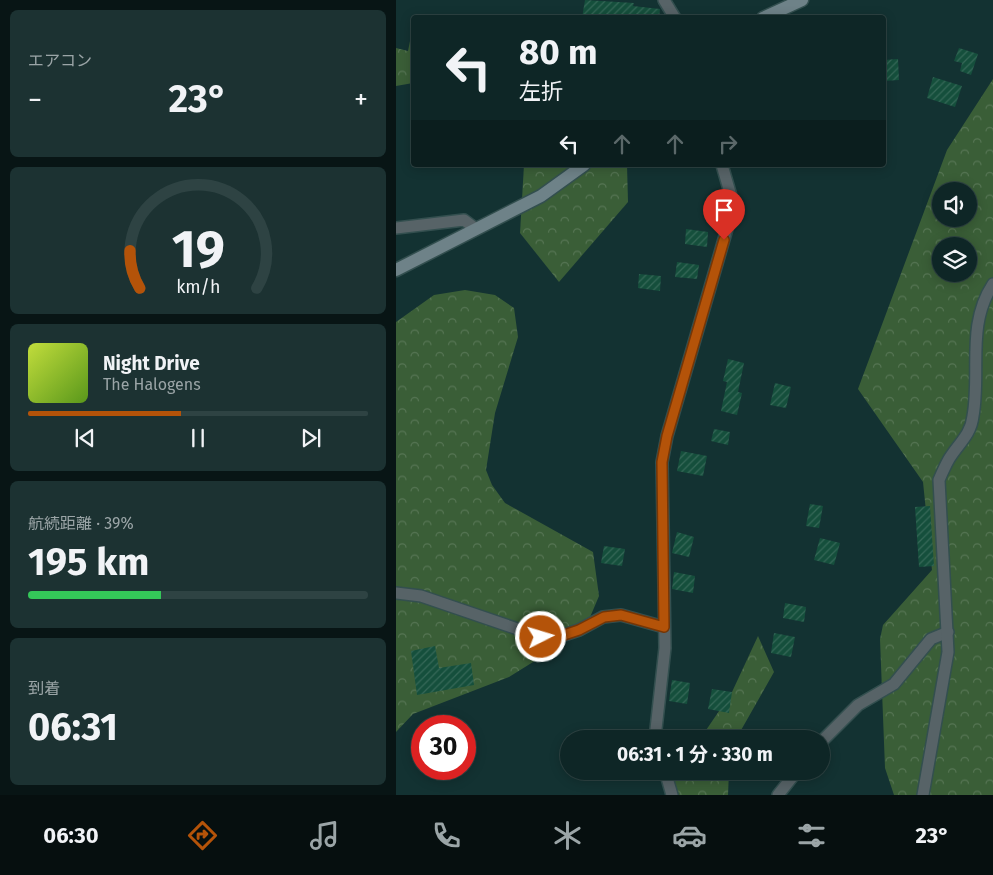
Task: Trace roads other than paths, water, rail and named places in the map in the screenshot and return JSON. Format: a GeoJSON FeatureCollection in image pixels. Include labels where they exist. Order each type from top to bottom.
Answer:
{"type":"FeatureCollection","features":[{"type":"Feature","properties":{"kind":"street"},"geometry":{"type":"LineString","coordinates":[[664,0],[673,15]]}},
{"type":"Feature","properties":{"kind":"street"},"geometry":{"type":"LineString","coordinates":[[770,15],[802,0]]}},
{"type":"Feature","properties":{"kind":"street"},"geometry":{"type":"LineString","coordinates":[[396,270],[541,196],[581,167]]}},
{"type":"Feature","properties":{"kind":"street"},"geometry":{"type":"LineString","coordinates":[[656,730],[665,648],[662,462],[667,436],[729,222],[731,196],[723,167]]}},
{"type":"Feature","properties":{"kind":"street"},"geometry":{"type":"LineString","coordinates":[[396,228],[464,220],[476,229]]}},
{"type":"Feature","properties":{"kind":"street"},"geometry":{"type":"LineString","coordinates":[[923,795],[948,652],[939,480],[949,458],[968,434],[974,416],[975,333],[980,311],[993,284]]}},
{"type":"Feature","properties":{"kind":"street"},"geometry":{"type":"LineString","coordinates":[[396,593],[421,596],[541,637],[561,636],[579,630],[604,617],[621,615],[664,627]]}},
{"type":"Feature","properties":{"kind":"street"},"geometry":{"type":"LineString","coordinates":[[830,733],[858,705],[894,684],[931,639],[948,632]]}},
{"type":"Feature","properties":{"kind":"street"},"geometry":{"type":"LineString","coordinates":[[668,780],[672,795]]}},
{"type":"Feature","properties":{"kind":"street"},"geometry":{"type":"LineString","coordinates":[[778,795],[790,780]]}}]}
